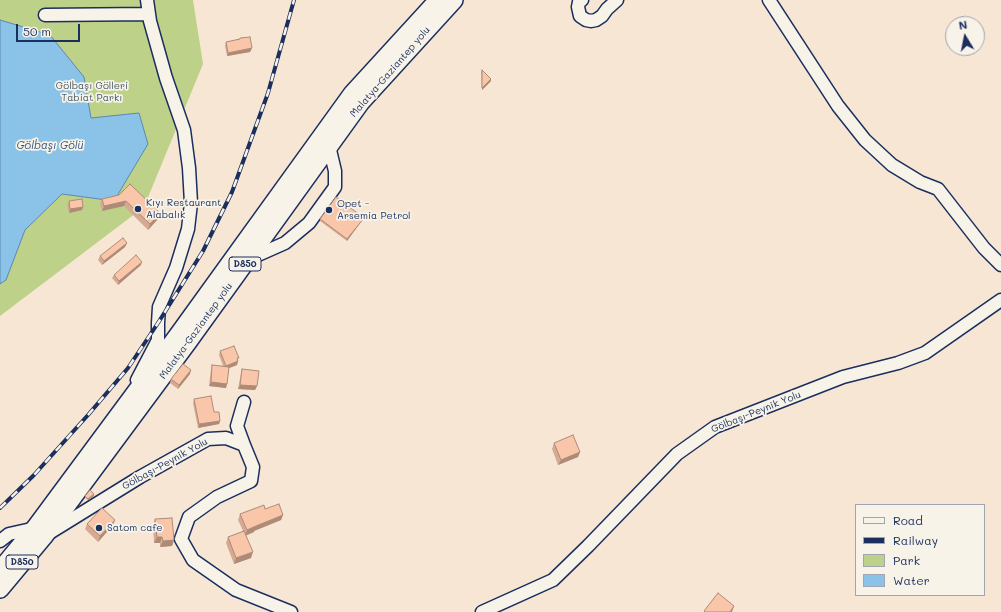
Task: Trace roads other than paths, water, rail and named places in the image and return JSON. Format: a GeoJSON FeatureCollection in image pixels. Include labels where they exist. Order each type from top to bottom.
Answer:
{"type":"FeatureCollection","features":[{"type":"Feature","properties":{"kind":"highway","name":"Malatya-Gaziantep yolu"},"geometry":{"type":"LineString","coordinates":[[0,589],[121,412],[352,94],[438,0]]}},
{"type":"Feature","properties":{"kind":"highway","name":"Malatya-Gaziantep yolu"},"geometry":{"type":"LineString","coordinates":[[0,570],[40,532],[188,342],[361,102],[454,0]]}},
{"type":"Feature","properties":{"kind":"street"},"geometry":{"type":"LineString","coordinates":[[121,412],[158,340],[159,307],[176,268],[188,229],[191,203],[189,168],[184,130],[166,78],[150,21],[147,0]]}},
{"type":"Feature","properties":{"kind":"street"},"geometry":{"type":"LineString","coordinates":[[582,0],[579,2],[578,6],[580,16],[591,21],[602,16],[617,0]]}},
{"type":"Feature","properties":{"kind":"street"},"geometry":{"type":"LineString","coordinates":[[769,0],[838,106],[865,140],[892,165],[920,182],[938,189],[984,248],[1001,265]]}},
{"type":"Feature","properties":{"kind":"street"},"geometry":{"type":"LineString","coordinates":[[46,15],[149,14]]}},
{"type":"Feature","properties":{"kind":"street"},"geometry":{"type":"LineString","coordinates":[[248,260],[285,244],[309,223],[335,187],[335,171],[329,146]]}},
{"type":"Feature","properties":{"kind":"street","name":"Gölbaşı-Peynik Yolu"},"geometry":{"type":"LineString","coordinates":[[482,612],[554,580],[677,454],[714,427],[843,377],[898,363],[925,353],[1001,300]]}},
{"type":"Feature","properties":{"kind":"street"},"geometry":{"type":"LineString","coordinates":[[244,402],[237,426],[252,467],[251,480],[217,497],[189,517],[181,539],[193,560],[236,590],[291,612]]}},
{"type":"Feature","properties":{"kind":"street","name":"Gölbaşı-Peynik Yolu"},"geometry":{"type":"LineString","coordinates":[[0,541],[9,534],[40,532],[208,439],[226,438],[244,445]]}},
{"type":"Feature","properties":{"kind":"water","name":"Gölbaşı Gölü"},"geometry":{"type":"Polygon","coordinates":[[[0,20],[50,35],[84,77],[91,118],[139,113],[148,144],[114,201],[62,194],[25,230],[6,280],[0,284],[0,20]]]}},
{"type":"Feature","properties":{"kind":"railway"},"geometry":{"type":"LineString","coordinates":[[0,508],[34,475],[128,368],[203,251],[232,192],[268,93],[294,0]]}},
{"type":"Feature","properties":{"kind":"place","name":"Kıyı Restaurant Alabalık"},"geometry":{"type":"Point","coordinates":[138,209]}},
{"type":"Feature","properties":{"kind":"place","name":"Opet - Arsemia Petrol"},"geometry":{"type":"Point","coordinates":[329,210]}},
{"type":"Feature","properties":{"kind":"place","name":"Satom cafe"},"geometry":{"type":"Point","coordinates":[99,528]}},
{"type":"Feature","properties":{"kind":"park label","name":"Gölbaşı Gölleri Tabiat Parkı"},"geometry":{"type":"Point","coordinates":[92,92]}}]}
